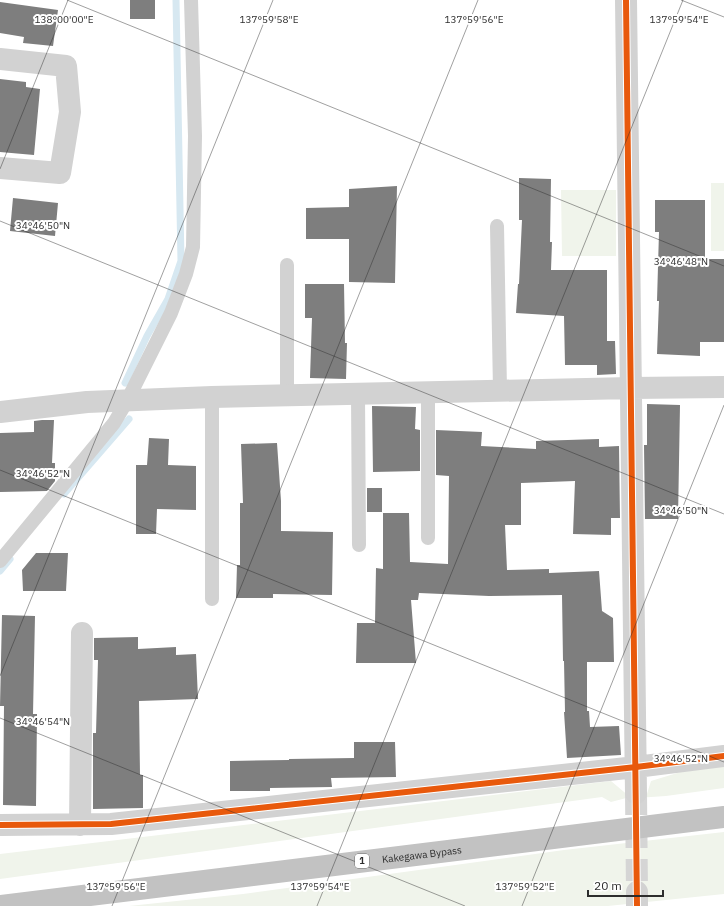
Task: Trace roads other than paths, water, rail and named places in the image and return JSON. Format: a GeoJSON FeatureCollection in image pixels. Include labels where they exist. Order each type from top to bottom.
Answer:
{"type":"FeatureCollection","features":[{"type":"Feature","properties":{"kind":"highway","name":"Kakegawa Bypass"},"geometry":{"type":"LineString","coordinates":[[1,906],[724,817]]}},
{"type":"Feature","properties":{"kind":"street"},"geometry":{"type":"LineString","coordinates":[[626,0],[636,793]]}},
{"type":"Feature","properties":{"kind":"street"},"geometry":{"type":"LineString","coordinates":[[0,59],[66,66],[70,112],[60,172],[0,168]]}},
{"type":"Feature","properties":{"kind":"street"},"geometry":{"type":"LineString","coordinates":[[0,412],[87,402],[212,397],[500,390],[724,387]]}},
{"type":"Feature","properties":{"kind":"street"},"geometry":{"type":"LineString","coordinates":[[80,824],[82,633]]}},
{"type":"Feature","properties":{"kind":"street"},"geometry":{"type":"LineString","coordinates":[[0,825],[111,824],[636,767],[724,756]]}},
{"type":"Feature","properties":{"kind":"lane"},"geometry":{"type":"LineString","coordinates":[[0,561],[114,422],[127,401],[171,313],[186,274],[193,247],[195,136],[191,0]]}},
{"type":"Feature","properties":{"kind":"lane"},"geometry":{"type":"LineString","coordinates":[[497,226],[500,390]]}},
{"type":"Feature","properties":{"kind":"lane"},"geometry":{"type":"LineString","coordinates":[[286,265],[288,395]]}},
{"type":"Feature","properties":{"kind":"lane"},"geometry":{"type":"LineString","coordinates":[[428,392],[428,538]]}},
{"type":"Feature","properties":{"kind":"lane"},"geometry":{"type":"LineString","coordinates":[[358,394],[359,545]]}},
{"type":"Feature","properties":{"kind":"lane"},"geometry":{"type":"LineString","coordinates":[[212,397],[212,599]]}},
{"type":"Feature","properties":{"kind":"waterway"},"geometry":{"type":"LineString","coordinates":[[125,383],[147,336],[168,299],[181,261],[176,0]]}},
{"type":"Feature","properties":{"kind":"waterway"},"geometry":{"type":"LineString","coordinates":[[64,494],[129,419]]}},
{"type":"Feature","properties":{"kind":"waterway"},"geometry":{"type":"LineString","coordinates":[[0,571],[10,559]]}},
{"type":"Feature","properties":{"kind":"tunnel"},"geometry":{"type":"LineString","coordinates":[[636,793],[637,892]]}}]}
